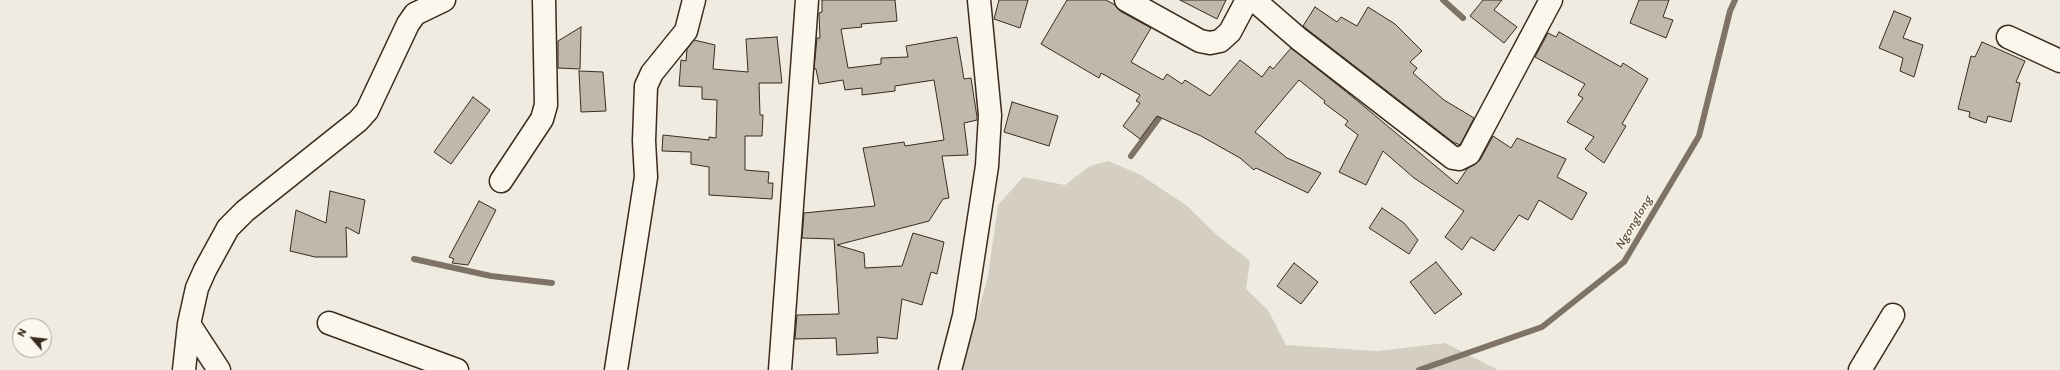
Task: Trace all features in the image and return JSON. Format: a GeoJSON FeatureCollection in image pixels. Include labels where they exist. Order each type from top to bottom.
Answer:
{"type":"FeatureCollection","features":[{"type":"Feature","properties":{"kind":"street"},"geometry":{"type":"LineString","coordinates":[[184,370],[189,324],[198,288],[205,270],[228,228],[245,211],[358,121],[367,111],[408,24],[415,14],[444,0]]}},
{"type":"Feature","properties":{"kind":"street"},"geometry":{"type":"LineString","coordinates":[[501,181],[542,119],[546,105],[544,0]]}},
{"type":"Feature","properties":{"kind":"street"},"geometry":{"type":"LineString","coordinates":[[616,370],[646,177],[644,141],[646,86],[652,72],[686,31],[694,0]]}},
{"type":"Feature","properties":{"kind":"street"},"geometry":{"type":"LineString","coordinates":[[780,370],[807,0]]}},
{"type":"Feature","properties":{"kind":"street"},"geometry":{"type":"LineString","coordinates":[[950,370],[964,316],[987,166],[990,115],[979,0]]}},
{"type":"Feature","properties":{"kind":"street"},"geometry":{"type":"LineString","coordinates":[[1126,0],[1200,41],[1210,43],[1220,41],[1230,32],[1247,0]]}},
{"type":"Feature","properties":{"kind":"street"},"geometry":{"type":"LineString","coordinates":[[1254,0],[1299,39],[1453,158],[1459,159],[1469,154],[1551,0]]}},
{"type":"Feature","properties":{"kind":"street"},"geometry":{"type":"LineString","coordinates":[[2008,37],[2060,61]]}},
{"type":"Feature","properties":{"kind":"street"},"geometry":{"type":"LineString","coordinates":[[1860,370],[1893,315]]}},
{"type":"Feature","properties":{"kind":"street"},"geometry":{"type":"LineString","coordinates":[[329,323],[456,370]]}},
{"type":"Feature","properties":{"kind":"street"},"geometry":{"type":"LineString","coordinates":[[189,324],[219,370]]}},
{"type":"Feature","properties":{"kind":"shaded area"},"geometry":{"type":"Polygon","coordinates":[[[1108,161],[1139,174],[1186,205],[1217,235],[1250,261],[1246,289],[1268,310],[1286,345],[1377,351],[1445,343],[1498,370],[962,370],[988,276],[998,205],[1023,177],[1065,185],[1090,166],[1108,161]]]}},
{"type":"Feature","properties":{"kind":"building"},"geometry":{"type":"Polygon","coordinates":[[[822,0],[895,0],[897,21],[861,24],[862,27],[841,29],[848,68],[881,64],[881,58],[908,57],[906,46],[957,37],[964,79],[971,78],[977,120],[964,123],[968,155],[942,156],[949,198],[943,199],[929,221],[837,245],[864,253],[865,268],[902,266],[913,233],[944,242],[937,274],[931,272],[922,305],[902,299],[897,339],[877,337],[878,353],[837,355],[836,338],[795,339],[797,315],[839,314],[834,239],[802,238],[804,213],[875,206],[863,148],[904,142],[905,146],[944,140],[934,80],[895,86],[895,91],[862,95],[862,88],[845,90],[843,80],[819,84],[816,69],[814,69],[817,38],[820,38],[819,13],[822,12],[822,0]]]}},
{"type":"Feature","properties":{"kind":"building"},"geometry":{"type":"Polygon","coordinates":[[[999,0],[1028,0],[1020,28],[994,19],[999,0]]]}},
{"type":"Feature","properties":{"kind":"building"},"geometry":{"type":"Polygon","coordinates":[[[1067,0],[1106,0],[1115,5],[1120,11],[1151,28],[1131,62],[1163,80],[1167,74],[1182,84],[1185,80],[1210,96],[1240,60],[1262,77],[1270,66],[1273,69],[1291,48],[1354,98],[1457,184],[1467,169],[1480,160],[1493,136],[1511,148],[1517,138],[1566,159],[1557,177],[1587,193],[1572,220],[1539,200],[1528,220],[1519,215],[1494,251],[1471,237],[1462,250],[1445,237],[1464,211],[1414,178],[1383,151],[1366,185],[1339,172],[1358,135],[1345,125],[1348,121],[1324,103],[1325,101],[1299,80],[1255,132],[1287,158],[1321,173],[1308,193],[1256,168],[1254,170],[1240,158],[1201,136],[1157,116],[1140,139],[1123,126],[1140,103],[1136,101],[1140,95],[1101,73],[1099,78],[1041,44],[1067,0]]]}},
{"type":"Feature","properties":{"kind":"building"},"geometry":{"type":"Polygon","coordinates":[[[1180,0],[1226,0],[1217,19],[1180,0]]]}},
{"type":"Feature","properties":{"kind":"building"},"geometry":{"type":"Polygon","coordinates":[[[1483,0],[1502,0],[1494,10],[1517,27],[1504,43],[1470,16],[1483,0]]]}},
{"type":"Feature","properties":{"kind":"building"},"geometry":{"type":"Polygon","coordinates":[[[1639,0],[1669,0],[1663,17],[1673,20],[1666,38],[1630,23],[1639,0]]]}},
{"type":"Feature","properties":{"kind":"building"},"geometry":{"type":"Polygon","coordinates":[[[1315,7],[1337,22],[1341,17],[1357,26],[1368,7],[1395,24],[1422,51],[1410,62],[1417,68],[1413,73],[1444,100],[1474,118],[1460,145],[1453,142],[1303,26],[1315,7]]]}},
{"type":"Feature","properties":{"kind":"building"},"geometry":{"type":"Polygon","coordinates":[[[1894,11],[1911,18],[1903,38],[1923,45],[1914,77],[1900,71],[1903,58],[1879,48],[1894,11]]]}},
{"type":"Feature","properties":{"kind":"building"},"geometry":{"type":"Polygon","coordinates":[[[581,27],[580,69],[558,68],[558,41],[581,27]]]}},
{"type":"Feature","properties":{"kind":"building"},"geometry":{"type":"Polygon","coordinates":[[[1559,32],[1621,67],[1623,63],[1648,79],[1622,124],[1626,126],[1604,163],[1585,149],[1594,137],[1567,122],[1583,98],[1578,95],[1585,84],[1535,57],[1548,33],[1556,37],[1559,32]]]}},
{"type":"Feature","properties":{"kind":"building"},"geometry":{"type":"Polygon","coordinates":[[[777,37],[782,83],[759,83],[760,115],[763,115],[762,136],[745,136],[745,170],[769,172],[768,183],[773,183],[772,199],[709,195],[709,167],[691,164],[691,152],[662,151],[663,135],[709,140],[709,137],[716,138],[717,100],[702,99],[702,87],[679,86],[681,60],[686,61],[687,49],[694,40],[715,45],[713,69],[748,72],[746,39],[777,37]]]}},
{"type":"Feature","properties":{"kind":"building"},"geometry":{"type":"Polygon","coordinates":[[[1982,42],[2025,61],[2016,82],[2020,83],[2011,122],[1988,116],[1986,123],[1969,117],[1970,112],[1958,109],[1971,56],[1975,57],[1982,42]]]}},
{"type":"Feature","properties":{"kind":"building"},"geometry":{"type":"Polygon","coordinates":[[[579,71],[603,72],[606,111],[581,112],[579,71]]]}},
{"type":"Feature","properties":{"kind":"building"},"geometry":{"type":"Polygon","coordinates":[[[473,97],[490,110],[451,164],[434,152],[473,97]]]}},
{"type":"Feature","properties":{"kind":"building"},"geometry":{"type":"Polygon","coordinates":[[[1012,102],[1058,116],[1049,146],[1004,132],[1012,102]]]}},
{"type":"Feature","properties":{"kind":"building"},"geometry":{"type":"Polygon","coordinates":[[[330,191],[365,200],[359,234],[346,227],[347,257],[315,257],[290,251],[296,210],[326,223],[330,191]]]}},
{"type":"Feature","properties":{"kind":"building"},"geometry":{"type":"Polygon","coordinates":[[[479,201],[496,210],[468,265],[452,263],[454,259],[449,257],[479,201]]]}},
{"type":"Feature","properties":{"kind":"building"},"geometry":{"type":"Polygon","coordinates":[[[1382,208],[1404,223],[1418,240],[1409,254],[1369,228],[1382,208]]]}},
{"type":"Feature","properties":{"kind":"building"},"geometry":{"type":"Polygon","coordinates":[[[1436,262],[1462,294],[1435,314],[1410,282],[1436,262]]]}},
{"type":"Feature","properties":{"kind":"building"},"geometry":{"type":"Polygon","coordinates":[[[1294,263],[1318,282],[1301,304],[1277,286],[1294,263]]]}},
{"type":"Feature","properties":{"kind":"waterway"},"geometry":{"type":"LineString","coordinates":[[1443,0],[1463,18]]}},
{"type":"Feature","properties":{"kind":"waterway","name":"Ngonglong"},"geometry":{"type":"LineString","coordinates":[[1419,370],[1542,327],[1624,262],[1699,136],[1730,11],[1735,0]]}},
{"type":"Feature","properties":{"kind":"waterway"},"geometry":{"type":"LineString","coordinates":[[1131,156],[1159,118]]}},
{"type":"Feature","properties":{"kind":"waterway"},"geometry":{"type":"LineString","coordinates":[[414,259],[491,276],[552,283]]}}]}
